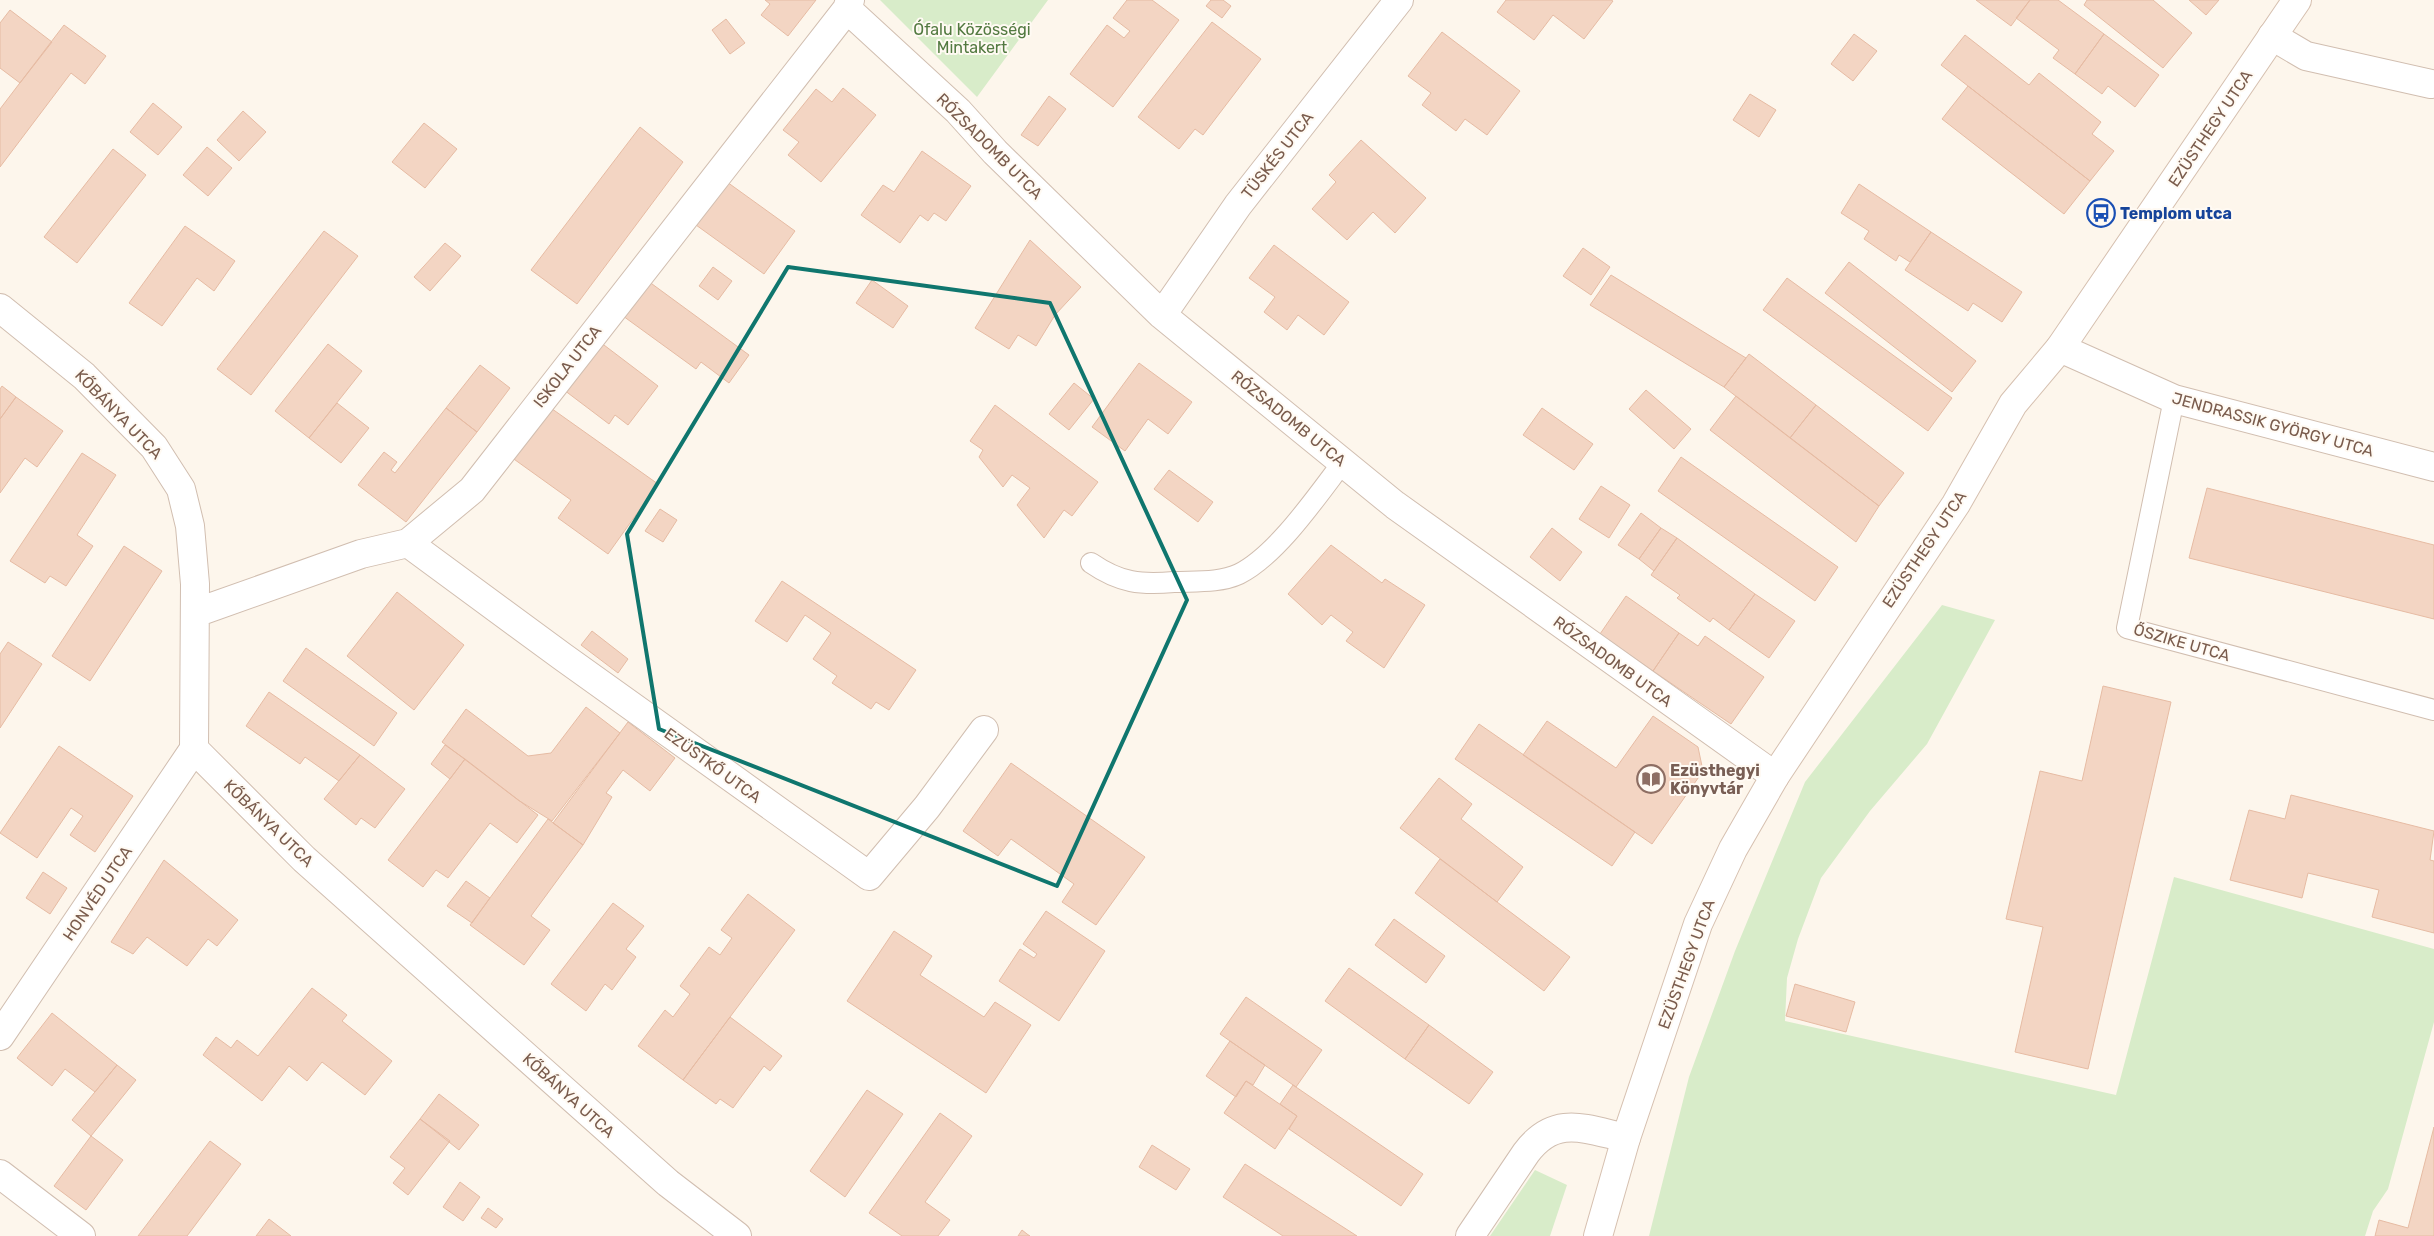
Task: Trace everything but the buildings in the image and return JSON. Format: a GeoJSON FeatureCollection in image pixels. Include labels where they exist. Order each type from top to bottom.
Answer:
{"type":"FeatureCollection","features":[{"type":"Feature","properties":{"kind":"street","name":"TÜSKÉS UTCA"},"geometry":{"type":"LineString","coordinates":[[1162,314],[1238,205],[1400,0]]}},
{"type":"Feature","properties":{"kind":"street","name":"EZÜSTHEGY UTCA"},"geometry":{"type":"LineString","coordinates":[[1598,1236],[1626,1138],[1698,924],[1733,849],[1774,776],[1956,504],[2013,404],[2060,348],[2297,0]]}},
{"type":"Feature","properties":{"kind":"street","name":"RÓZSADOMB UTCA"},"geometry":{"type":"LineString","coordinates":[[849,4],[958,111],[995,152],[1162,314],[1395,505],[1774,776]]}},
{"type":"Feature","properties":{"kind":"street","name":"ISKOLA UTCA"},"geometry":{"type":"LineString","coordinates":[[195,613],[361,554],[408,543],[472,490],[849,4]]}},
{"type":"Feature","properties":{"kind":"street"},"geometry":{"type":"LineString","coordinates":[[2272,36],[2306,56],[2432,85]]}},
{"type":"Feature","properties":{"kind":"street","name":"KŐBÁNYA UTCA"},"geometry":{"type":"LineString","coordinates":[[0,308],[84,376],[154,447],[181,489],[190,526],[195,613],[194,749],[312,866],[668,1182],[737,1236]]}},
{"type":"Feature","properties":{"kind":"street","name":"JENDRASSIK GYÖRGY UTCA"},"geometry":{"type":"LineString","coordinates":[[2060,348],[2174,398],[2434,467]]}},
{"type":"Feature","properties":{"kind":"street","name":"EZÜSTKŐ UTCA"},"geometry":{"type":"LineString","coordinates":[[408,543],[570,663],[869,876],[927,806],[984,730]]}},
{"type":"Feature","properties":{"kind":"street","name":"HONVÉD UTCA"},"geometry":{"type":"LineString","coordinates":[[0,1036],[194,749]]}},
{"type":"Feature","properties":{"kind":"street"},"geometry":{"type":"LineString","coordinates":[[1470,1236],[1526,1153],[1535,1141],[1546,1132],[1562,1128],[1580,1128],[1626,1138]]}},
{"type":"Feature","properties":{"kind":"street"},"geometry":{"type":"LineString","coordinates":[[0,1174],[81,1236]]}},
{"type":"Feature","properties":{"kind":"lane","name":"ŐSZIKE UTCA"},"geometry":{"type":"LineString","coordinates":[[2174,398],[2127,628],[2434,710]]}},
{"type":"Feature","properties":{"kind":"lane"},"geometry":{"type":"LineString","coordinates":[[1091,563],[1106,573],[1152,585],[1212,580],[1238,574],[1258,561],[1274,546],[1306,510],[1343,462]]}},
{"type":"Feature","properties":{"kind":"highlighted area"},"geometry":{"type":"Polygon","coordinates":[[[788,267],[1050,303],[1187,600],[1057,886],[659,729],[627,534],[788,267]]]}},
{"type":"Feature","properties":{"kind":"green space","name":"Ófalu Közösségi Mintakert"},"geometry":{"type":"Polygon","coordinates":[[[880,0],[1048,0],[977,97],[880,0]]]}},
{"type":"Feature","properties":{"kind":"green space"},"geometry":{"type":"Polygon","coordinates":[[[1942,605],[1995,620],[1927,744],[1870,811],[1821,878],[1798,939],[1787,978],[1785,1021],[2116,1095],[2174,877],[2434,949],[2434,1022],[2388,1189],[2373,1211],[2365,1236],[1649,1236],[1689,1077],[1735,951],[1805,782],[1942,605]]]}},
{"type":"Feature","properties":{"kind":"green space"},"geometry":{"type":"Polygon","coordinates":[[[1535,1170],[1567,1185],[1550,1236],[1490,1236],[1535,1170]]]}},
{"type":"Feature","properties":{"kind":"place","name":"Templom utca"},"geometry":{"type":"Point","coordinates":[2101,213]}},
{"type":"Feature","properties":{"kind":"place","name":"Ezüsthegyi Könyvtár"},"geometry":{"type":"Point","coordinates":[1651,779]}}]}
